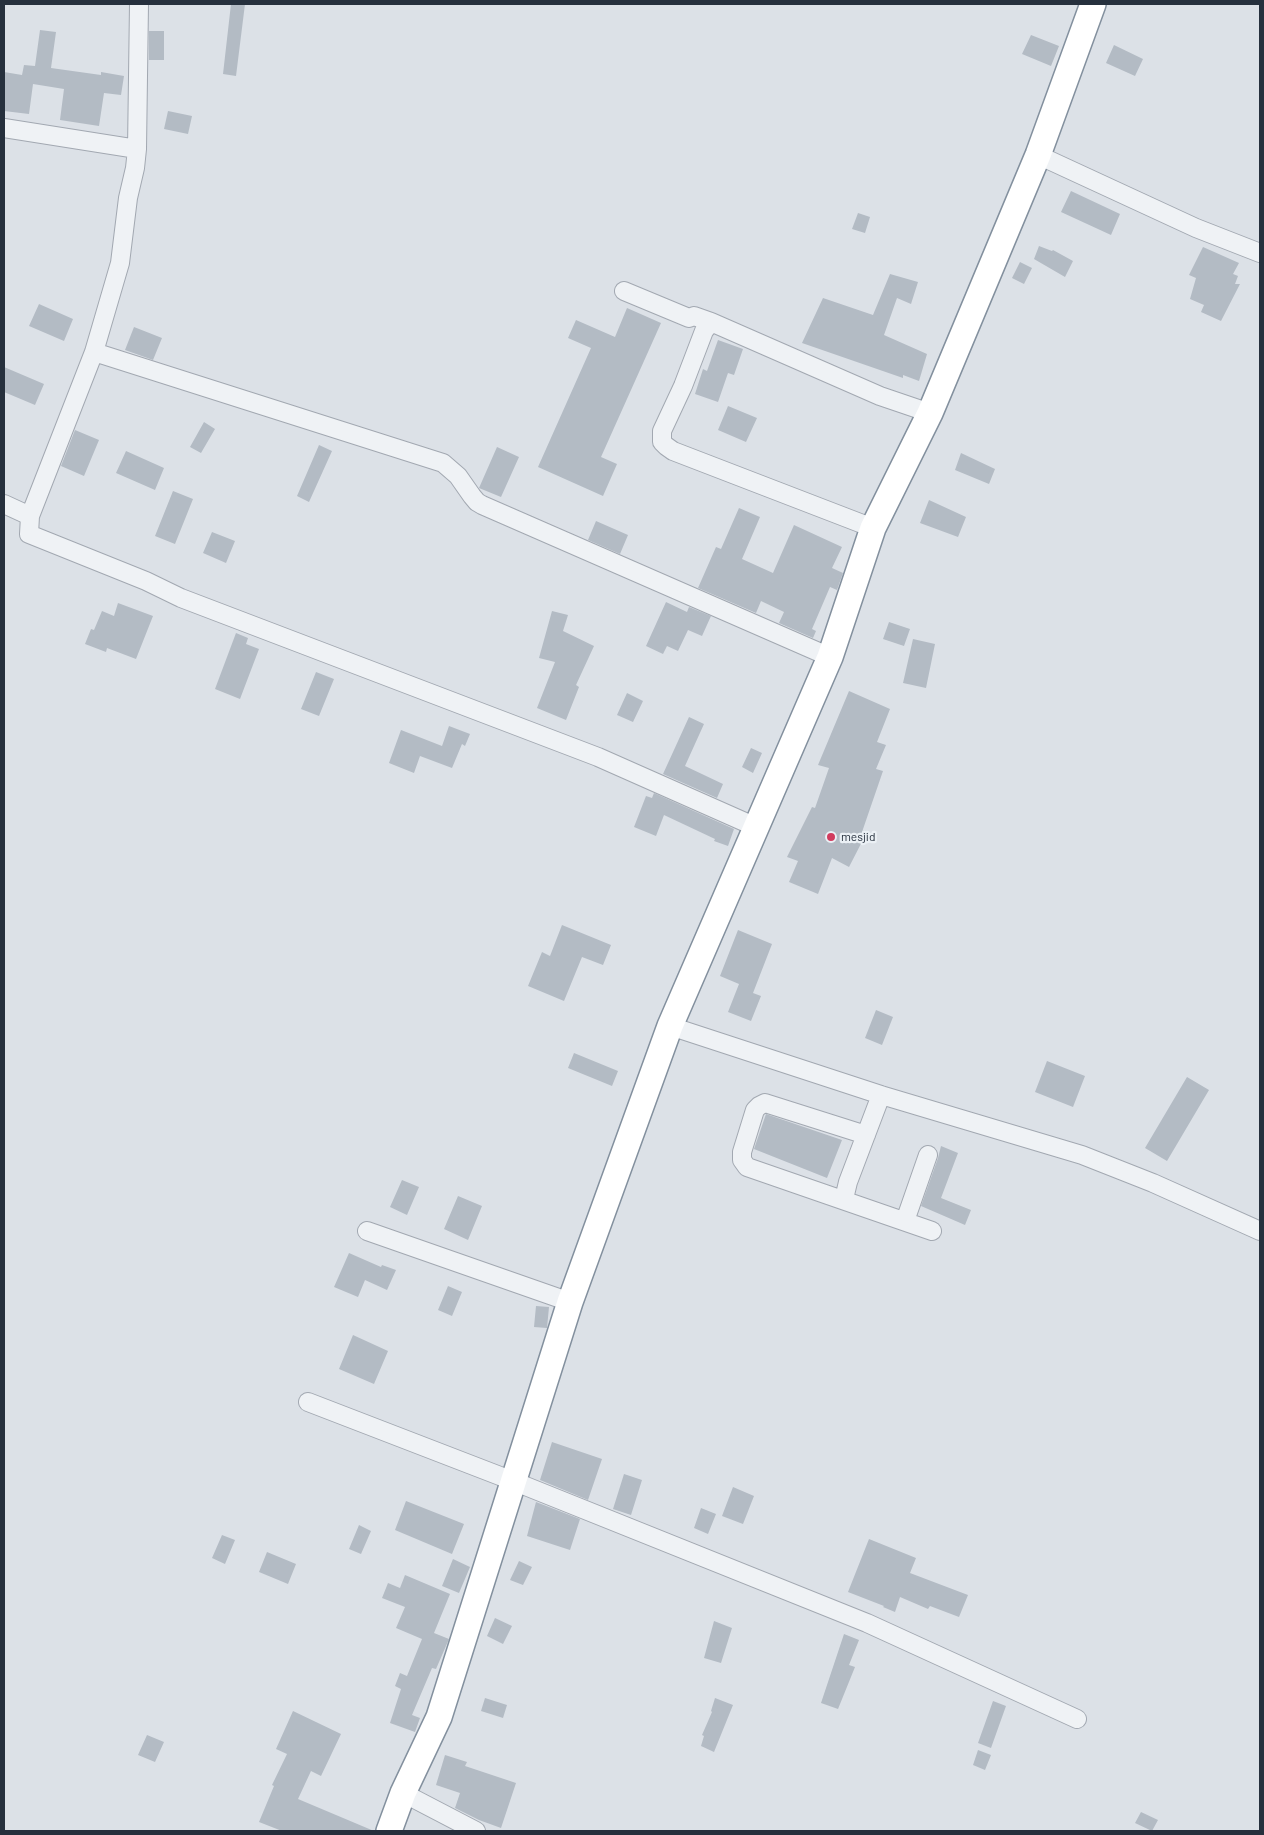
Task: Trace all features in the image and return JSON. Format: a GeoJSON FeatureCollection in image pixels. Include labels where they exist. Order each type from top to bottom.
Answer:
{"type":"FeatureCollection","features":[{"type":"Feature","properties":{"kind":"highway"},"geometry":{"type":"LineString","coordinates":[[388,1831],[439,1717],[570,1302],[670,1026],[830,657],[873,528],[930,413],[1038,155],[1093,4]]}},
{"type":"Feature","properties":{"kind":"street"},"geometry":{"type":"LineString","coordinates":[[139,4],[137,149],[128,198],[120,263],[94,352],[30,516],[29,534],[46,539],[137,577],[181,598],[598,757],[756,827]]}},
{"type":"Feature","properties":{"kind":"street"},"geometry":{"type":"LineString","coordinates":[[4,128],[137,149]]}},
{"type":"Feature","properties":{"kind":"street"},"geometry":{"type":"LineString","coordinates":[[1038,155],[1196,228],[1260,253]]}},
{"type":"Feature","properties":{"kind":"street"},"geometry":{"type":"LineString","coordinates":[[624,291],[689,318],[694,316],[711,322],[880,396],[930,413]]}},
{"type":"Feature","properties":{"kind":"street"},"geometry":{"type":"LineString","coordinates":[[711,322],[704,331],[683,386],[662,431],[662,442],[672,451],[873,528]]}},
{"type":"Feature","properties":{"kind":"street"},"geometry":{"type":"LineString","coordinates":[[94,352],[443,463],[452,468],[472,496],[482,505],[830,657]]}},
{"type":"Feature","properties":{"kind":"street"},"geometry":{"type":"LineString","coordinates":[[4,504],[30,516]]}},
{"type":"Feature","properties":{"kind":"street"},"geometry":{"type":"LineString","coordinates":[[670,1026],[881,1095],[1082,1155],[1153,1182],[1260,1231]]}},
{"type":"Feature","properties":{"kind":"street"},"geometry":{"type":"LineString","coordinates":[[844,1199],[848,1182],[881,1095]]}},
{"type":"Feature","properties":{"kind":"street"},"geometry":{"type":"LineString","coordinates":[[866,1135],[765,1103],[756,1110],[742,1152],[743,1164],[932,1231]]}},
{"type":"Feature","properties":{"kind":"street"},"geometry":{"type":"LineString","coordinates":[[905,1221],[928,1155]]}},
{"type":"Feature","properties":{"kind":"street"},"geometry":{"type":"LineString","coordinates":[[368,1231],[570,1302]]}},
{"type":"Feature","properties":{"kind":"street"},"geometry":{"type":"LineString","coordinates":[[308,1402],[513,1481],[867,1623],[1077,1719]]}},
{"type":"Feature","properties":{"kind":"street"},"geometry":{"type":"LineString","coordinates":[[403,1794],[476,1831]]}},
{"type":"Feature","properties":{"kind":"building"},"geometry":{"type":"Polygon","coordinates":[[[231,4],[245,4],[236,76],[223,74],[231,4]]]}},
{"type":"Feature","properties":{"kind":"building"},"geometry":{"type":"Polygon","coordinates":[[[40,30],[56,32],[51,68],[101,75],[101,72],[124,76],[121,95],[104,93],[99,126],[60,120],[64,89],[33,84],[29,114],[4,111],[4,72],[22,75],[24,65],[35,66],[40,30]]]}},
{"type":"Feature","properties":{"kind":"building"},"geometry":{"type":"Polygon","coordinates":[[[149,31],[164,31],[164,60],[149,60],[149,31]]]}},
{"type":"Feature","properties":{"kind":"building"},"geometry":{"type":"Polygon","coordinates":[[[1031,35],[1059,46],[1051,66],[1022,54],[1031,35]]]}},
{"type":"Feature","properties":{"kind":"building"},"geometry":{"type":"Polygon","coordinates":[[[1114,45],[1143,59],[1135,76],[1106,63],[1114,45]]]}},
{"type":"Feature","properties":{"kind":"building"},"geometry":{"type":"Polygon","coordinates":[[[168,111],[192,116],[188,134],[164,129],[168,111]]]}},
{"type":"Feature","properties":{"kind":"building"},"geometry":{"type":"Polygon","coordinates":[[[1071,191],[1120,214],[1111,235],[1061,212],[1071,191]]]}},
{"type":"Feature","properties":{"kind":"building"},"geometry":{"type":"Polygon","coordinates":[[[858,213],[870,217],[865,233],[852,229],[858,213]]]}},
{"type":"Feature","properties":{"kind":"building"},"geometry":{"type":"Polygon","coordinates":[[[1039,246],[1053,250],[1073,261],[1065,277],[1034,259],[1039,246]]]}},
{"type":"Feature","properties":{"kind":"building"},"geometry":{"type":"Polygon","coordinates":[[[1203,247],[1239,263],[1233,274],[1238,276],[1235,284],[1240,284],[1221,321],[1201,312],[1204,305],[1190,299],[1196,278],[1189,275],[1203,247]]]}},
{"type":"Feature","properties":{"kind":"building"},"geometry":{"type":"Polygon","coordinates":[[[1020,262],[1032,268],[1024,284],[1012,278],[1020,262]]]}},
{"type":"Feature","properties":{"kind":"building"},"geometry":{"type":"Polygon","coordinates":[[[890,274],[918,282],[911,304],[897,298],[884,335],[927,354],[919,381],[903,375],[903,378],[802,343],[823,298],[873,315],[890,274]]]}},
{"type":"Feature","properties":{"kind":"building"},"geometry":{"type":"Polygon","coordinates":[[[39,304],[73,319],[64,341],[29,326],[39,304]]]}},
{"type":"Feature","properties":{"kind":"building"},"geometry":{"type":"Polygon","coordinates":[[[627,308],[661,323],[601,457],[617,464],[603,496],[538,467],[591,348],[568,338],[576,320],[615,337],[627,308]]]}},
{"type":"Feature","properties":{"kind":"building"},"geometry":{"type":"Polygon","coordinates":[[[134,327],[162,338],[153,360],[125,350],[134,327]]]}},
{"type":"Feature","properties":{"kind":"building"},"geometry":{"type":"Polygon","coordinates":[[[718,340],[743,349],[734,375],[728,373],[718,402],[695,394],[703,369],[707,371],[718,340]]]}},
{"type":"Feature","properties":{"kind":"building"},"geometry":{"type":"Polygon","coordinates":[[[4,367],[44,384],[35,405],[4,392],[4,367]]]}},
{"type":"Feature","properties":{"kind":"building"},"geometry":{"type":"Polygon","coordinates":[[[728,406],[757,418],[746,442],[718,430],[728,406]]]}},
{"type":"Feature","properties":{"kind":"building"},"geometry":{"type":"Polygon","coordinates":[[[204,422],[215,429],[201,453],[190,447],[204,422]]]}},
{"type":"Feature","properties":{"kind":"building"},"geometry":{"type":"Polygon","coordinates":[[[75,430],[99,440],[84,476],[61,466],[75,430]]]}},
{"type":"Feature","properties":{"kind":"building"},"geometry":{"type":"Polygon","coordinates":[[[319,445],[332,451],[309,502],[297,496],[319,445]]]}},
{"type":"Feature","properties":{"kind":"building"},"geometry":{"type":"Polygon","coordinates":[[[497,447],[519,457],[501,497],[479,488],[497,447]]]}},
{"type":"Feature","properties":{"kind":"building"},"geometry":{"type":"Polygon","coordinates":[[[126,451],[164,468],[155,490],[116,473],[126,451]]]}},
{"type":"Feature","properties":{"kind":"building"},"geometry":{"type":"Polygon","coordinates":[[[961,453],[995,469],[989,484],[955,470],[961,453]]]}},
{"type":"Feature","properties":{"kind":"building"},"geometry":{"type":"Polygon","coordinates":[[[173,491],[193,499],[175,544],[155,536],[173,491]]]}},
{"type":"Feature","properties":{"kind":"building"},"geometry":{"type":"Polygon","coordinates":[[[929,500],[966,517],[958,537],[920,523],[929,500]]]}},
{"type":"Feature","properties":{"kind":"building"},"geometry":{"type":"Polygon","coordinates":[[[739,508],[760,517],[742,559],[773,573],[794,525],[842,547],[832,568],[843,573],[837,590],[830,587],[812,629],[816,631],[813,638],[779,623],[784,612],[761,601],[756,613],[698,588],[716,547],[721,549],[739,508]]]}},
{"type":"Feature","properties":{"kind":"building"},"geometry":{"type":"Polygon","coordinates":[[[596,521],[628,535],[620,554],[588,540],[596,521]]]}},
{"type":"Feature","properties":{"kind":"building"},"geometry":{"type":"Polygon","coordinates":[[[212,532],[235,541],[226,563],[203,553],[212,532]]]}},
{"type":"Feature","properties":{"kind":"building"},"geometry":{"type":"Polygon","coordinates":[[[666,602],[687,612],[689,607],[711,616],[702,636],[688,630],[678,651],[667,646],[663,654],[646,646],[666,602]]]}},
{"type":"Feature","properties":{"kind":"building"},"geometry":{"type":"Polygon","coordinates":[[[118,603],[153,616],[136,659],[107,648],[106,652],[85,644],[91,629],[94,630],[102,611],[114,616],[118,603]]]}},
{"type":"Feature","properties":{"kind":"building"},"geometry":{"type":"Polygon","coordinates":[[[552,611],[568,615],[563,631],[594,646],[576,685],[579,687],[566,720],[537,708],[555,662],[539,658],[552,611]]]}},
{"type":"Feature","properties":{"kind":"building"},"geometry":{"type":"Polygon","coordinates":[[[889,622],[910,629],[904,646],[883,639],[889,622]]]}},
{"type":"Feature","properties":{"kind":"building"},"geometry":{"type":"Polygon","coordinates":[[[236,633],[248,638],[246,644],[259,649],[240,699],[215,689],[236,633]]]}},
{"type":"Feature","properties":{"kind":"building"},"geometry":{"type":"Polygon","coordinates":[[[913,639],[935,644],[926,688],[903,683],[913,639]]]}},
{"type":"Feature","properties":{"kind":"building"},"geometry":{"type":"Polygon","coordinates":[[[316,672],[334,679],[319,716],[301,709],[316,672]]]}},
{"type":"Feature","properties":{"kind":"building"},"geometry":{"type":"Polygon","coordinates":[[[849,691],[890,709],[877,742],[886,745],[876,769],[883,771],[862,832],[866,834],[849,867],[832,858],[818,894],[789,882],[798,861],[787,857],[812,807],[815,808],[829,768],[818,765],[849,691]]]}},
{"type":"Feature","properties":{"kind":"building"},"geometry":{"type":"Polygon","coordinates":[[[627,693],[643,701],[633,722],[617,715],[627,693]]]}},
{"type":"Feature","properties":{"kind":"building"},"geometry":{"type":"Polygon","coordinates":[[[689,717],[704,724],[685,766],[723,784],[717,798],[663,774],[689,717]]]}},
{"type":"Feature","properties":{"kind":"building"},"geometry":{"type":"Polygon","coordinates":[[[449,726],[470,734],[465,746],[462,744],[452,768],[420,756],[414,773],[389,763],[401,730],[442,746],[449,726]]]}},
{"type":"Feature","properties":{"kind":"building"},"geometry":{"type":"Polygon","coordinates":[[[751,748],[762,753],[753,773],[742,767],[751,748]]]}},
{"type":"Feature","properties":{"kind":"building"},"geometry":{"type":"Polygon","coordinates":[[[654,793],[734,829],[728,846],[714,841],[715,839],[664,815],[656,836],[634,827],[646,796],[652,798],[654,793]]]}},
{"type":"Feature","properties":{"kind":"building"},"geometry":{"type":"Polygon","coordinates":[[[562,925],[611,945],[603,965],[582,957],[564,1001],[528,986],[542,952],[550,956],[562,925]]]}},
{"type":"Feature","properties":{"kind":"building"},"geometry":{"type":"Polygon","coordinates":[[[738,930],[772,944],[753,993],[761,996],[751,1021],[728,1012],[739,984],[720,976],[738,930]]]}},
{"type":"Feature","properties":{"kind":"building"},"geometry":{"type":"Polygon","coordinates":[[[876,1010],[893,1017],[882,1045],[865,1038],[876,1010]]]}},
{"type":"Feature","properties":{"kind":"building"},"geometry":{"type":"Polygon","coordinates":[[[574,1053],[618,1071],[612,1086],[568,1068],[574,1053]]]}},
{"type":"Feature","properties":{"kind":"building"},"geometry":{"type":"Polygon","coordinates":[[[1047,1061],[1085,1076],[1073,1107],[1035,1092],[1047,1061]]]}},
{"type":"Feature","properties":{"kind":"building"},"geometry":{"type":"Polygon","coordinates":[[[1187,1077],[1209,1090],[1167,1161],[1145,1148],[1187,1077]]]}},
{"type":"Feature","properties":{"kind":"building"},"geometry":{"type":"Polygon","coordinates":[[[766,1114],[842,1140],[827,1178],[754,1149],[766,1114]]]}},
{"type":"Feature","properties":{"kind":"building"},"geometry":{"type":"Polygon","coordinates":[[[941,1146],[958,1153],[941,1198],[971,1210],[965,1225],[921,1206],[941,1146]]]}},
{"type":"Feature","properties":{"kind":"building"},"geometry":{"type":"Polygon","coordinates":[[[402,1180],[419,1187],[407,1215],[390,1207],[402,1180]]]}},
{"type":"Feature","properties":{"kind":"building"},"geometry":{"type":"Polygon","coordinates":[[[458,1196],[482,1206],[468,1240],[444,1229],[458,1196]]]}},
{"type":"Feature","properties":{"kind":"building"},"geometry":{"type":"Polygon","coordinates":[[[349,1253],[381,1267],[382,1265],[396,1270],[387,1290],[365,1280],[358,1297],[334,1287],[349,1253]]]}},
{"type":"Feature","properties":{"kind":"building"},"geometry":{"type":"Polygon","coordinates":[[[448,1286],[462,1292],[452,1316],[438,1310],[448,1286]]]}},
{"type":"Feature","properties":{"kind":"building"},"geometry":{"type":"Polygon","coordinates":[[[536,1306],[549,1307],[547,1328],[534,1327],[536,1306]]]}},
{"type":"Feature","properties":{"kind":"building"},"geometry":{"type":"Polygon","coordinates":[[[353,1335],[388,1351],[374,1384],[339,1369],[353,1335]]]}},
{"type":"Feature","properties":{"kind":"building"},"geometry":{"type":"Polygon","coordinates":[[[552,1442],[602,1459],[588,1500],[540,1480],[552,1442]]]}},
{"type":"Feature","properties":{"kind":"building"},"geometry":{"type":"Polygon","coordinates":[[[624,1474],[642,1480],[631,1515],[613,1509],[624,1474]]]}},
{"type":"Feature","properties":{"kind":"building"},"geometry":{"type":"Polygon","coordinates":[[[733,1487],[754,1496],[743,1524],[722,1516],[733,1487]]]}},
{"type":"Feature","properties":{"kind":"building"},"geometry":{"type":"Polygon","coordinates":[[[406,1501],[464,1524],[452,1554],[395,1530],[406,1501]]]}},
{"type":"Feature","properties":{"kind":"building"},"geometry":{"type":"Polygon","coordinates":[[[536,1502],[580,1519],[570,1550],[527,1536],[536,1502]]]}},
{"type":"Feature","properties":{"kind":"building"},"geometry":{"type":"Polygon","coordinates":[[[701,1508],[716,1514],[708,1534],[694,1528],[701,1508]]]}},
{"type":"Feature","properties":{"kind":"building"},"geometry":{"type":"Polygon","coordinates":[[[359,1525],[371,1531],[361,1554],[349,1549],[359,1525]]]}},
{"type":"Feature","properties":{"kind":"building"},"geometry":{"type":"Polygon","coordinates":[[[222,1535],[235,1540],[225,1564],[212,1558],[222,1535]]]}},
{"type":"Feature","properties":{"kind":"building"},"geometry":{"type":"Polygon","coordinates":[[[869,1539],[916,1558],[910,1573],[968,1595],[959,1617],[930,1606],[928,1609],[900,1597],[895,1612],[848,1592],[869,1539]]]}},
{"type":"Feature","properties":{"kind":"building"},"geometry":{"type":"Polygon","coordinates":[[[267,1552],[296,1564],[288,1584],[259,1572],[267,1552]]]}},
{"type":"Feature","properties":{"kind":"building"},"geometry":{"type":"Polygon","coordinates":[[[453,1559],[470,1567],[459,1593],[442,1586],[453,1559]]]}},
{"type":"Feature","properties":{"kind":"building"},"geometry":{"type":"Polygon","coordinates":[[[519,1561],[532,1567],[523,1585],[510,1580],[519,1561]]]}},
{"type":"Feature","properties":{"kind":"building"},"geometry":{"type":"Polygon","coordinates":[[[405,1575],[450,1594],[434,1633],[449,1639],[436,1669],[432,1668],[412,1715],[420,1718],[415,1732],[390,1723],[401,1689],[395,1686],[400,1673],[407,1676],[422,1639],[396,1628],[405,1607],[382,1598],[388,1583],[400,1588],[405,1575]]]}},
{"type":"Feature","properties":{"kind":"building"},"geometry":{"type":"Polygon","coordinates":[[[495,1618],[512,1626],[503,1644],[487,1636],[495,1618]]]}},
{"type":"Feature","properties":{"kind":"building"},"geometry":{"type":"Polygon","coordinates":[[[714,1621],[732,1628],[721,1663],[704,1658],[714,1621]]]}},
{"type":"Feature","properties":{"kind":"building"},"geometry":{"type":"Polygon","coordinates":[[[844,1634],[859,1640],[849,1665],[855,1667],[838,1709],[821,1703],[844,1634]]]}},
{"type":"Feature","properties":{"kind":"building"},"geometry":{"type":"Polygon","coordinates":[[[485,1698],[507,1705],[503,1718],[481,1711],[485,1698]]]}},
{"type":"Feature","properties":{"kind":"building"},"geometry":{"type":"Polygon","coordinates":[[[715,1698],[733,1705],[714,1752],[701,1746],[704,1736],[702,1735],[712,1712],[715,1698]]]}},
{"type":"Feature","properties":{"kind":"building"},"geometry":{"type":"Polygon","coordinates":[[[993,1701],[1006,1706],[991,1748],[978,1743],[993,1701]]]}},
{"type":"Feature","properties":{"kind":"building"},"geometry":{"type":"Polygon","coordinates":[[[293,1711],[341,1734],[321,1776],[311,1771],[298,1799],[374,1831],[282,1831],[259,1822],[274,1786],[272,1785],[287,1754],[276,1749],[293,1711]]]}},
{"type":"Feature","properties":{"kind":"building"},"geometry":{"type":"Polygon","coordinates":[[[147,1735],[164,1742],[155,1762],[138,1755],[147,1735]]]}},
{"type":"Feature","properties":{"kind":"building"},"geometry":{"type":"Polygon","coordinates":[[[978,1750],[991,1755],[985,1770],[973,1765],[978,1750]]]}},
{"type":"Feature","properties":{"kind":"building"},"geometry":{"type":"Polygon","coordinates":[[[445,1755],[467,1762],[465,1766],[516,1783],[501,1828],[455,1808],[460,1793],[436,1785],[445,1755]]]}},
{"type":"Feature","properties":{"kind":"building"},"geometry":{"type":"Polygon","coordinates":[[[1141,1812],[1158,1820],[1152,1831],[1135,1823],[1141,1812]]]}},
{"type":"Feature","properties":{"kind":"place","name":"mesjid"},"geometry":{"type":"Point","coordinates":[831,837]}}]}
